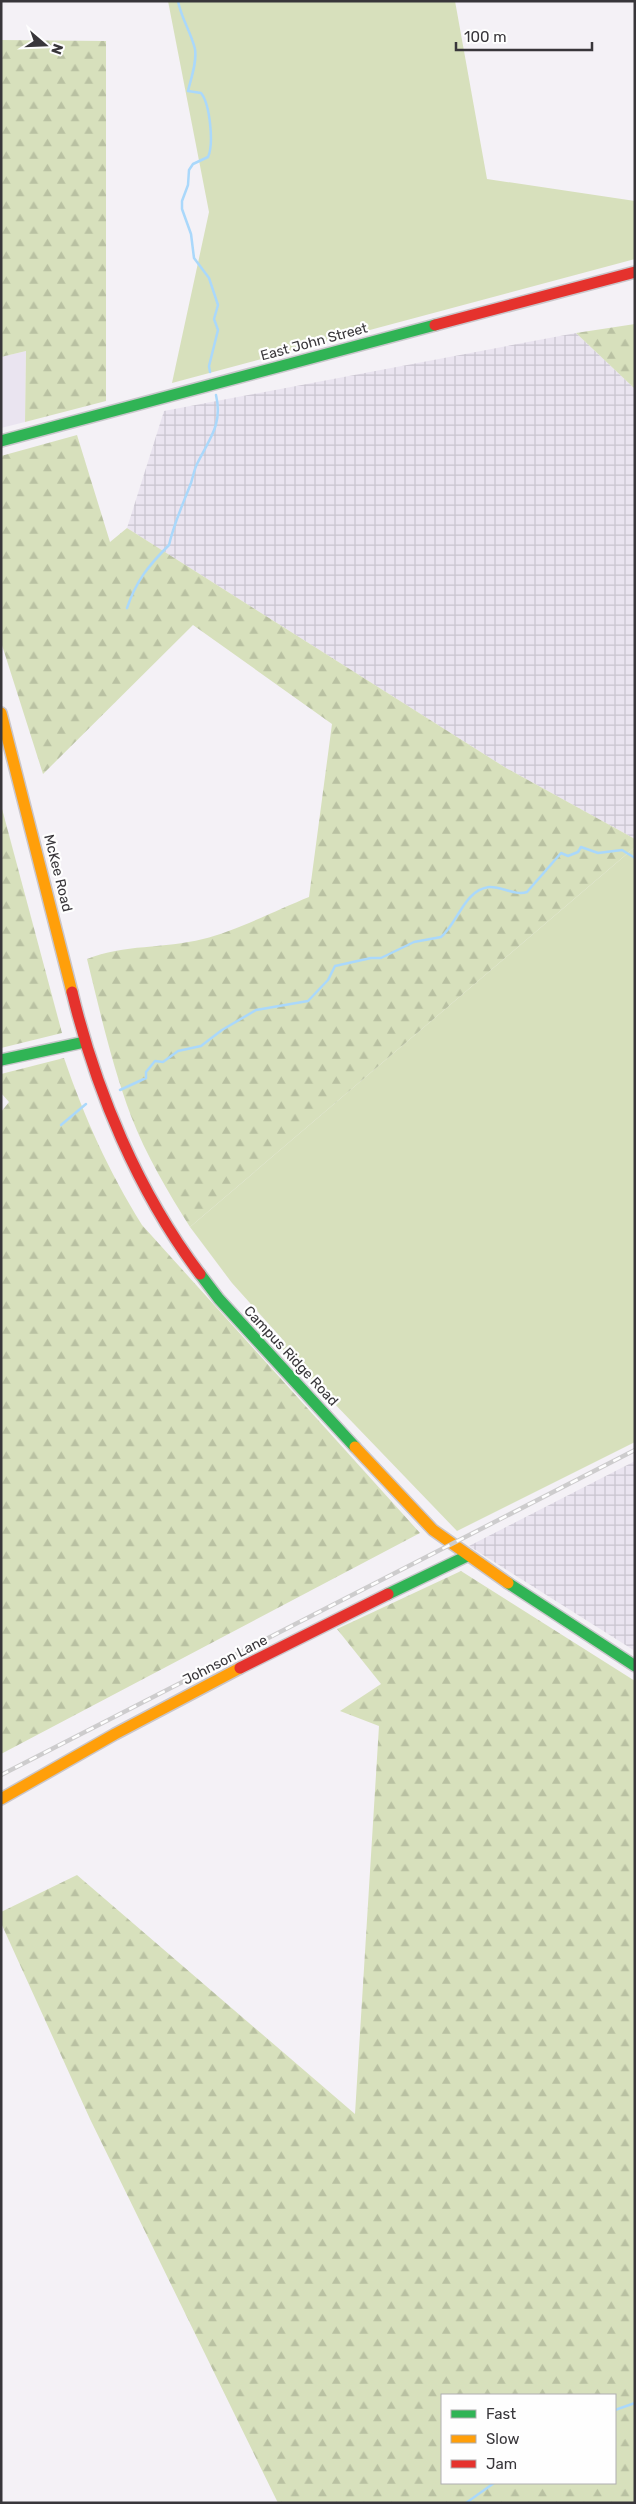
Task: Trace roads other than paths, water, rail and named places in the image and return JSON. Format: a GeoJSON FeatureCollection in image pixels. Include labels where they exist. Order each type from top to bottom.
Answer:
{"type":"FeatureCollection","features":[{"type":"Feature","properties":{"kind":"street","name":"East John Street"},"geometry":{"type":"LineString","coordinates":[[1,441],[635,272]]}},
{"type":"Feature","properties":{"kind":"street","name":"McKee Road"},"geometry":{"type":"LineString","coordinates":[[1,713],[84,1042]]}},
{"type":"Feature","properties":{"kind":"street"},"geometry":{"type":"LineString","coordinates":[[1,1060],[84,1042]]}},
{"type":"Feature","properties":{"kind":"street","name":"Campus Ridge Road"},"geometry":{"type":"LineString","coordinates":[[84,1042],[133,1162],[162,1216],[191,1262],[219,1299],[401,1498],[433,1530],[466,1556],[635,1666]]}},
{"type":"Feature","properties":{"kind":"street","name":"Johnson Lane"},"geometry":{"type":"LineString","coordinates":[[1,1799],[84,1751],[187,1696],[466,1556]]}},
{"type":"Feature","properties":{"kind":"waterway"},"geometry":{"type":"LineString","coordinates":[[178,1],[195,49],[194,65],[188,91],[201,93],[207,106],[210,124],[211,143],[208,157],[193,164],[189,170],[188,185],[182,201],[182,209],[191,234],[194,258],[209,278],[218,305],[214,319],[218,330],[209,366],[210,372]]}},
{"type":"Feature","properties":{"kind":"waterway"},"geometry":{"type":"LineString","coordinates":[[127,608],[144,574],[169,545],[196,466],[214,431],[218,415],[216,395]]}},
{"type":"Feature","properties":{"kind":"waterway"},"geometry":{"type":"LineString","coordinates":[[120,1090],[146,1078],[146,1072],[155,1061],[163,1062],[178,1051],[201,1046],[222,1030],[256,1010],[308,1001],[328,980],[335,966],[371,958],[381,958],[414,942],[441,937],[452,924],[467,900],[480,889],[494,887],[517,893],[527,892],[561,853],[568,856],[578,852],[581,847],[598,853],[622,850],[635,858]]}},
{"type":"Feature","properties":{"kind":"waterway"},"geometry":{"type":"LineString","coordinates":[[61,1125],[86,1104]]}},
{"type":"Feature","properties":{"kind":"waterway"},"geometry":{"type":"LineString","coordinates":[[616,2410],[635,2403]]}},
{"type":"Feature","properties":{"kind":"waterway"},"geometry":{"type":"LineString","coordinates":[[466,2503],[493,2484]]}},
{"type":"Feature","properties":{"kind":"railway"},"geometry":{"type":"LineString","coordinates":[[1,1775],[635,1450]]}}]}
